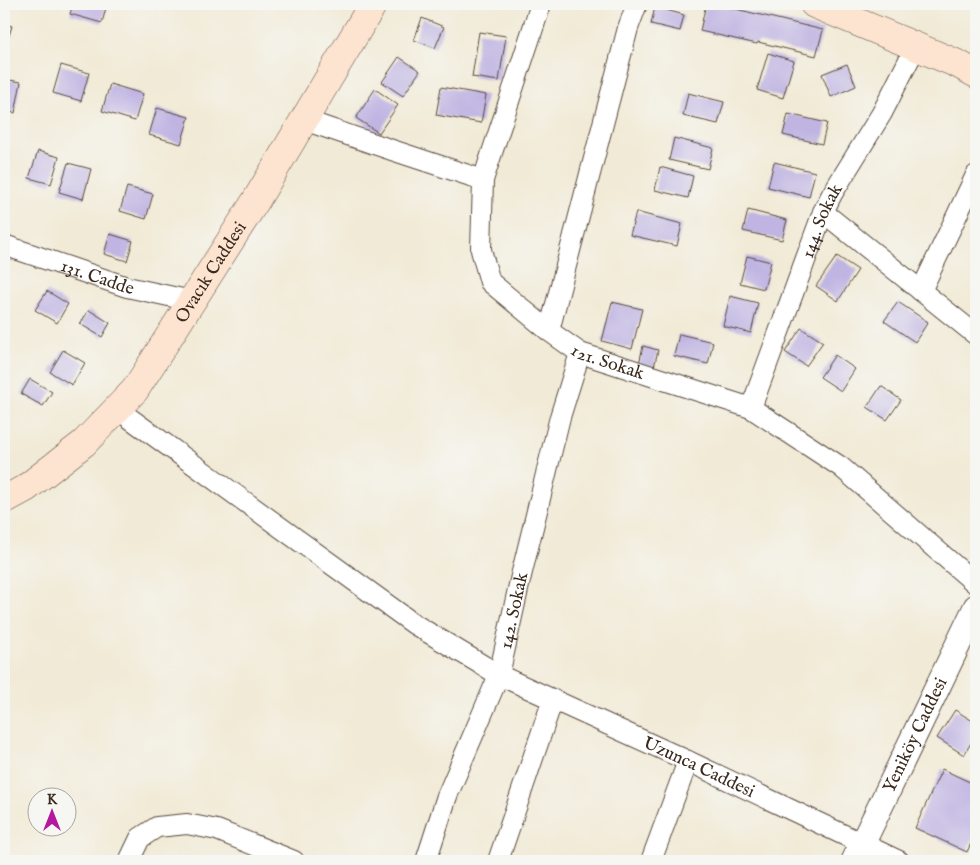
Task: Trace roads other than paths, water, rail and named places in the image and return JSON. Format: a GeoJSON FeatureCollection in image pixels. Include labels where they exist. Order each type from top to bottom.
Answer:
{"type":"FeatureCollection","features":[{"type":"Feature","properties":{"kind":"main road","name":"Ovacık Caddesi"},"geometry":{"type":"LineString","coordinates":[[4,500],[26,488],[84,444],[135,390],[255,202],[373,4]]}},
{"type":"Feature","properties":{"kind":"main road"},"geometry":{"type":"LineString","coordinates":[[814,4],[958,64],[976,74]]}},
{"type":"Feature","properties":{"kind":"street","name":"121. Sokak"},"geometry":{"type":"LineString","coordinates":[[541,4],[483,180],[481,250],[490,282],[549,331],[580,353],[750,408],[841,467],[976,584]]}},
{"type":"Feature","properties":{"kind":"street"},"geometry":{"type":"LineString","coordinates":[[549,331],[628,28],[637,4]]}},
{"type":"Feature","properties":{"kind":"street","name":"144. Sokak"},"geometry":{"type":"LineString","coordinates":[[750,408],[823,212],[882,113],[916,46]]}},
{"type":"Feature","properties":{"kind":"street"},"geometry":{"type":"LineString","coordinates":[[304,120],[483,180]]}},
{"type":"Feature","properties":{"kind":"street"},"geometry":{"type":"LineString","coordinates":[[921,291],[976,175]]}},
{"type":"Feature","properties":{"kind":"street"},"geometry":{"type":"LineString","coordinates":[[823,212],[976,335]]}},
{"type":"Feature","properties":{"kind":"street","name":"131. Cadde"},"geometry":{"type":"LineString","coordinates":[[4,245],[127,287],[192,300]]}},
{"type":"Feature","properties":{"kind":"street","name":"142. Sokak"},"geometry":{"type":"LineString","coordinates":[[426,861],[447,796],[499,675],[558,426],[580,353]]}},
{"type":"Feature","properties":{"kind":"street","name":"Uzunca Caddesi"},"geometry":{"type":"LineString","coordinates":[[117,409],[414,624],[499,675],[688,761],[858,852],[898,861]]}},
{"type":"Feature","properties":{"kind":"street","name":"Yeniköy Caddesi"},"geometry":{"type":"LineString","coordinates":[[858,852],[976,608]]}},
{"type":"Feature","properties":{"kind":"street"},"geometry":{"type":"LineString","coordinates":[[498,861],[553,699]]}},
{"type":"Feature","properties":{"kind":"street"},"geometry":{"type":"LineString","coordinates":[[651,861],[688,761]]}},
{"type":"Feature","properties":{"kind":"street"},"geometry":{"type":"LineString","coordinates":[[129,861],[140,838],[157,828],[187,824],[217,830],[294,861]]}}]}
